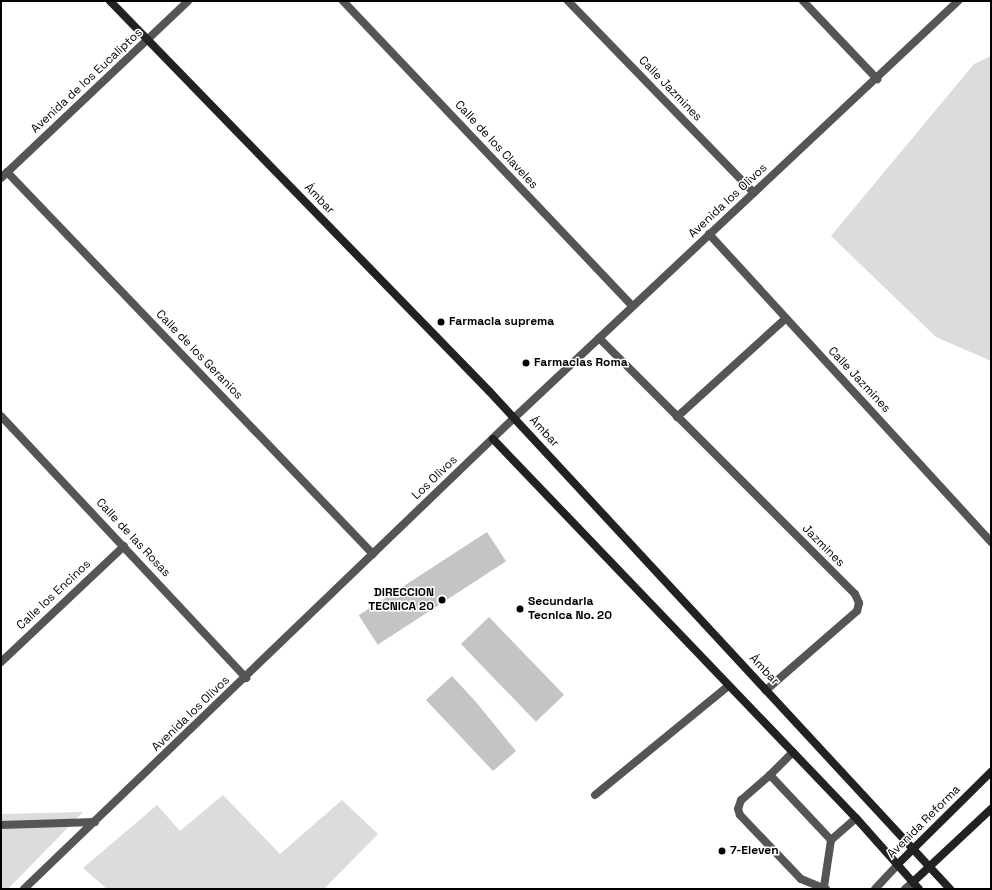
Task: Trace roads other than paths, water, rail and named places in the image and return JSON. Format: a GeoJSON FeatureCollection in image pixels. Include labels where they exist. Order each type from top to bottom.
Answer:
{"type":"FeatureCollection","features":[{"type":"Feature","properties":{"kind":"main road","name":"Ámbar"},"geometry":{"type":"LineString","coordinates":[[110,1],[514,418],[950,889]]}},
{"type":"Feature","properties":{"kind":"main road"},"geometry":{"type":"LineString","coordinates":[[493,439],[856,818],[919,889]]}},
{"type":"Feature","properties":{"kind":"main road","name":"Avenida Reforma"},"geometry":{"type":"LineString","coordinates":[[898,864],[991,772]]}},
{"type":"Feature","properties":{"kind":"main road"},"geometry":{"type":"LineString","coordinates":[[913,882],[991,809]]}},
{"type":"Feature","properties":{"kind":"street","name":"Avenida de los Eucaliptos"},"geometry":{"type":"LineString","coordinates":[[4,175],[188,1]]}},
{"type":"Feature","properties":{"kind":"street","name":"Calle de los Claveles"},"geometry":{"type":"LineString","coordinates":[[343,1],[632,306]]}},
{"type":"Feature","properties":{"kind":"street","name":"Calle Jazmines"},"geometry":{"type":"LineString","coordinates":[[568,1],[754,193]]}},
{"type":"Feature","properties":{"kind":"street"},"geometry":{"type":"LineString","coordinates":[[803,1],[877,79]]}},
{"type":"Feature","properties":{"kind":"street","name":"Avenida los Olivos"},"geometry":{"type":"LineString","coordinates":[[514,418],[709,234],[877,79],[958,1]]}},
{"type":"Feature","properties":{"kind":"street","name":"Calle de los Geranios"},"geometry":{"type":"LineString","coordinates":[[4,175],[373,554]]}},
{"type":"Feature","properties":{"kind":"street","name":"Calle Jazmines"},"geometry":{"type":"LineString","coordinates":[[709,234],[991,542]]}},
{"type":"Feature","properties":{"kind":"street"},"geometry":{"type":"LineString","coordinates":[[677,417],[786,318]]}},
{"type":"Feature","properties":{"kind":"street","name":"Jazmines"},"geometry":{"type":"LineString","coordinates":[[599,338],[855,594],[859,603],[857,611],[766,690]]}},
{"type":"Feature","properties":{"kind":"street","name":"Calle de las Rosas"},"geometry":{"type":"LineString","coordinates":[[1,416],[246,678]]}},
{"type":"Feature","properties":{"kind":"street","name":"Los Olivos"},"geometry":{"type":"LineString","coordinates":[[373,554],[514,418]]}},
{"type":"Feature","properties":{"kind":"street","name":"Calle los Encinos"},"geometry":{"type":"LineString","coordinates":[[1,662],[124,546]]}},
{"type":"Feature","properties":{"kind":"street","name":"Avenida los Olivos"},"geometry":{"type":"LineString","coordinates":[[24,889],[246,678],[373,554]]}},
{"type":"Feature","properties":{"kind":"street"},"geometry":{"type":"LineString","coordinates":[[596,795],[728,686]]}},
{"type":"Feature","properties":{"kind":"street"},"geometry":{"type":"LineString","coordinates":[[793,752],[770,776],[741,800],[738,809],[740,815],[801,879],[809,884],[825,888],[831,840],[856,818]]}},
{"type":"Feature","properties":{"kind":"street"},"geometry":{"type":"LineString","coordinates":[[770,776],[831,840]]}},
{"type":"Feature","properties":{"kind":"street"},"geometry":{"type":"LineString","coordinates":[[1,825],[95,822]]}},
{"type":"Feature","properties":{"kind":"street","name":"Avenida Reforma"},"geometry":{"type":"LineString","coordinates":[[875,889],[898,864]]}},
{"type":"Feature","properties":{"kind":"street"},"geometry":{"type":"LineString","coordinates":[[905,889],[913,882]]}},
{"type":"Feature","properties":{"kind":"place","name":"Farmacia suprema"},"geometry":{"type":"Point","coordinates":[441,322]}},
{"type":"Feature","properties":{"kind":"place","name":"Farmacias Roma"},"geometry":{"type":"Point","coordinates":[526,363]}},
{"type":"Feature","properties":{"kind":"place","name":"DIRECCION TECNICA 20"},"geometry":{"type":"Point","coordinates":[442,600]}},
{"type":"Feature","properties":{"kind":"place","name":"Secundaria Tecnica No. 20"},"geometry":{"type":"Point","coordinates":[520,609]}},
{"type":"Feature","properties":{"kind":"place","name":"7-Eleven"},"geometry":{"type":"Point","coordinates":[722,851]}}]}
